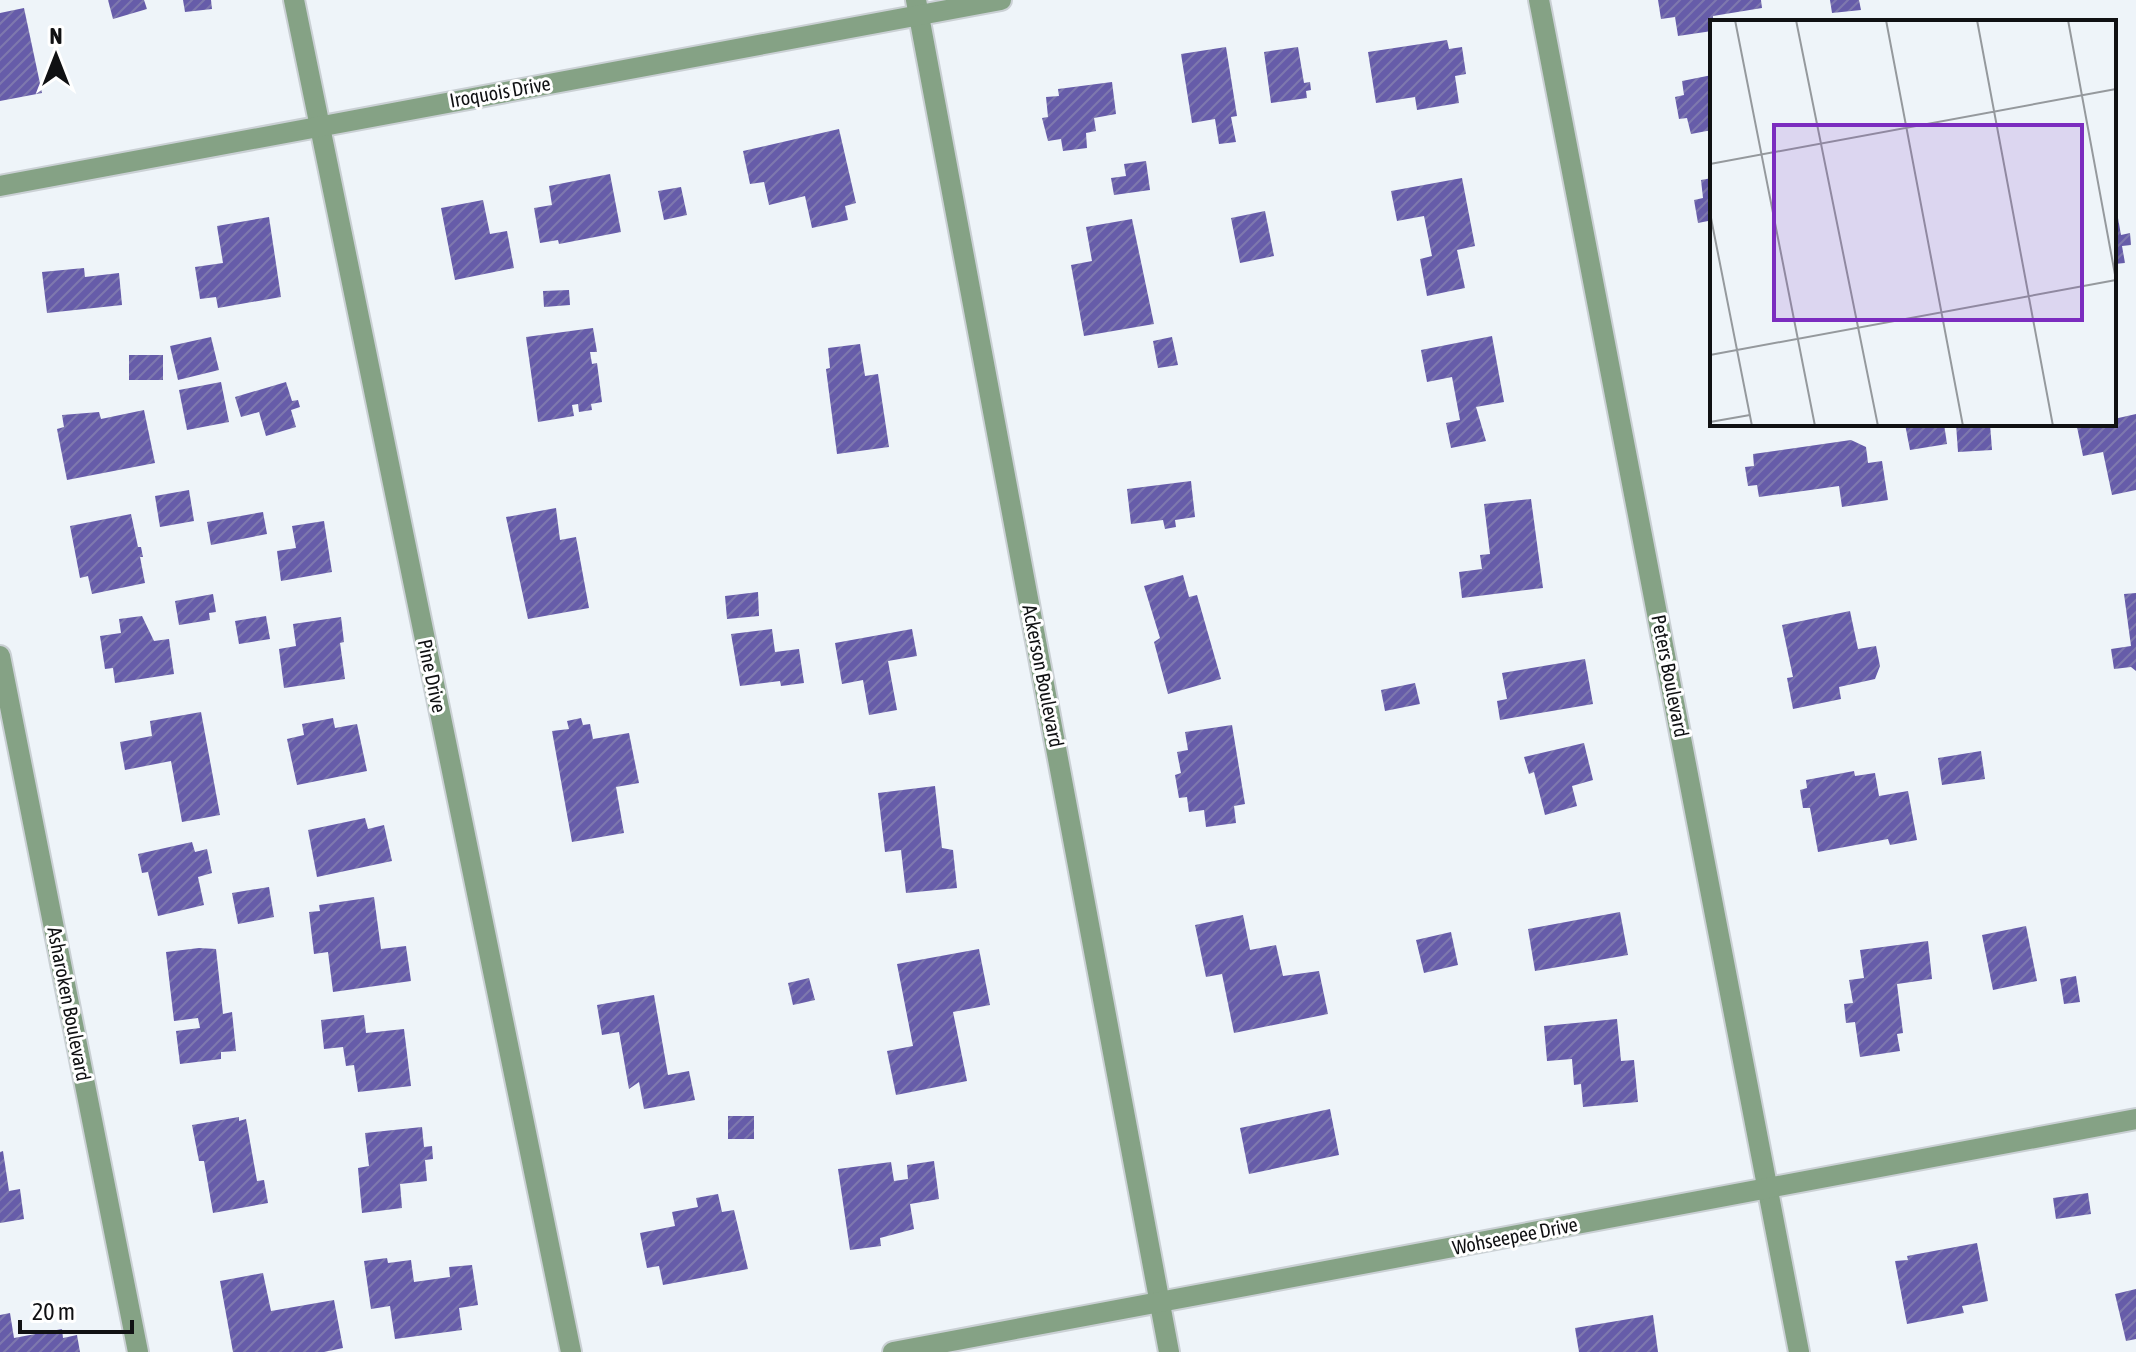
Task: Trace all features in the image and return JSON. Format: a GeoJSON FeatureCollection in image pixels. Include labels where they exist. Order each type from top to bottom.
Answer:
{"type":"FeatureCollection","features":[{"type":"Feature","properties":{"kind":"street","name":"Pine Drive"},"geometry":{"type":"LineString","coordinates":[[294,0],[571,1352]]}},
{"type":"Feature","properties":{"kind":"street","name":"Iroquois Drive"},"geometry":{"type":"LineString","coordinates":[[0,186],[918,8],[1001,0]]}},
{"type":"Feature","properties":{"kind":"street","name":"Peters Boulevard"},"geometry":{"type":"LineString","coordinates":[[1539,0],[1799,1352]]}},
{"type":"Feature","properties":{"kind":"street","name":"Ackerson Boulevard"},"geometry":{"type":"LineString","coordinates":[[918,8],[1169,1352]]}},
{"type":"Feature","properties":{"kind":"street","name":"Asharoken Boulevard"},"geometry":{"type":"LineString","coordinates":[[0,656],[138,1352]]}},
{"type":"Feature","properties":{"kind":"street","name":"Wohseepee Drive"},"geometry":{"type":"LineString","coordinates":[[893,1352],[1160,1305],[2136,1119]]}},
{"type":"Feature","properties":{"kind":"building"},"geometry":{"type":"Polygon","coordinates":[[[108,0],[144,0],[147,9],[113,19],[108,0]]]}},
{"type":"Feature","properties":{"kind":"building"},"geometry":{"type":"Polygon","coordinates":[[[183,0],[211,0],[212,9],[185,12],[183,0]]]}},
{"type":"Feature","properties":{"kind":"building"},"geometry":{"type":"Polygon","coordinates":[[[1658,0],[1761,0],[1762,8],[1713,16],[1710,31],[1678,36],[1675,17],[1661,19],[1658,0]]]}},
{"type":"Feature","properties":{"kind":"building"},"geometry":{"type":"Polygon","coordinates":[[[1830,0],[1859,0],[1861,10],[1832,13],[1830,0]]]}},
{"type":"Feature","properties":{"kind":"building"},"geometry":{"type":"Polygon","coordinates":[[[24,8],[42,93],[0,101],[0,13],[24,8]]]}},
{"type":"Feature","properties":{"kind":"building"},"geometry":{"type":"Polygon","coordinates":[[[1447,40],[1449,49],[1462,47],[1466,74],[1455,76],[1459,103],[1417,110],[1415,97],[1376,103],[1368,52],[1447,40]]]}},
{"type":"Feature","properties":{"kind":"building"},"geometry":{"type":"Polygon","coordinates":[[[1226,47],[1237,116],[1231,117],[1236,142],[1219,144],[1215,119],[1192,123],[1181,54],[1226,47]]]}},
{"type":"Feature","properties":{"kind":"building"},"geometry":{"type":"Polygon","coordinates":[[[1298,47],[1304,83],[1310,82],[1311,90],[1306,91],[1307,98],[1271,103],[1264,52],[1298,47]]]}},
{"type":"Feature","properties":{"kind":"building"},"geometry":{"type":"Polygon","coordinates":[[[1710,75],[1710,130],[1691,134],[1687,118],[1679,119],[1675,97],[1684,95],[1682,81],[1710,75]]]}},
{"type":"Feature","properties":{"kind":"building"},"geometry":{"type":"Polygon","coordinates":[[[1112,82],[1116,114],[1094,118],[1096,131],[1086,133],[1087,148],[1063,151],[1061,139],[1048,141],[1042,118],[1048,117],[1046,97],[1059,96],[1058,89],[1112,82]]]}},
{"type":"Feature","properties":{"kind":"building"},"geometry":{"type":"Polygon","coordinates":[[[839,129],[856,203],[845,206],[848,220],[812,228],[805,196],[769,205],[764,182],[750,184],[743,151],[839,129]]]}},
{"type":"Feature","properties":{"kind":"building"},"geometry":{"type":"Polygon","coordinates":[[[1146,161],[1150,190],[1114,195],[1111,178],[1126,176],[1124,164],[1146,161]]]}},
{"type":"Feature","properties":{"kind":"building"},"geometry":{"type":"Polygon","coordinates":[[[610,174],[621,232],[559,244],[558,240],[540,243],[534,208],[552,205],[549,186],[610,174]]]}},
{"type":"Feature","properties":{"kind":"building"},"geometry":{"type":"Polygon","coordinates":[[[1462,178],[1475,246],[1457,250],[1465,288],[1427,296],[1420,259],[1432,256],[1424,216],[1397,221],[1391,191],[1462,178]]]}},
{"type":"Feature","properties":{"kind":"building"},"geometry":{"type":"Polygon","coordinates":[[[1710,178],[1710,234],[1708,221],[1698,223],[1694,200],[1703,198],[1701,180],[1710,178]]]}},
{"type":"Feature","properties":{"kind":"building"},"geometry":{"type":"Polygon","coordinates":[[[681,187],[687,215],[664,220],[658,191],[681,187]]]}},
{"type":"Feature","properties":{"kind":"building"},"geometry":{"type":"Polygon","coordinates":[[[483,200],[490,234],[507,231],[514,268],[455,280],[441,208],[483,200]]]}},
{"type":"Feature","properties":{"kind":"building"},"geometry":{"type":"Polygon","coordinates":[[[1265,211],[1274,256],[1240,263],[1231,218],[1265,211]]]}},
{"type":"Feature","properties":{"kind":"building"},"geometry":{"type":"Polygon","coordinates":[[[269,217],[281,297],[218,308],[216,297],[200,299],[195,267],[223,263],[217,226],[269,217]]]}},
{"type":"Feature","properties":{"kind":"building"},"geometry":{"type":"Polygon","coordinates":[[[2116,218],[2121,235],[2130,233],[2131,245],[2122,246],[2125,263],[2116,264],[2116,218]]]}},
{"type":"Feature","properties":{"kind":"building"},"geometry":{"type":"Polygon","coordinates":[[[1132,219],[1154,324],[1084,336],[1071,265],[1092,261],[1086,227],[1132,219]]]}},
{"type":"Feature","properties":{"kind":"building"},"geometry":{"type":"Polygon","coordinates":[[[84,268],[85,277],[119,273],[122,305],[47,313],[42,272],[84,268]]]}},
{"type":"Feature","properties":{"kind":"building"},"geometry":{"type":"Polygon","coordinates":[[[569,290],[570,305],[544,307],[543,291],[569,290]]]}},
{"type":"Feature","properties":{"kind":"building"},"geometry":{"type":"Polygon","coordinates":[[[593,328],[597,352],[590,352],[592,364],[597,363],[602,402],[591,404],[592,410],[579,412],[578,404],[572,405],[574,416],[538,422],[526,337],[593,328]]]}},
{"type":"Feature","properties":{"kind":"building"},"geometry":{"type":"Polygon","coordinates":[[[1492,336],[1504,402],[1476,407],[1486,441],[1451,448],[1446,423],[1460,420],[1452,377],[1427,382],[1421,350],[1492,336]]]}},
{"type":"Feature","properties":{"kind":"building"},"geometry":{"type":"Polygon","coordinates":[[[211,337],[219,370],[178,380],[170,346],[211,337]]]}},
{"type":"Feature","properties":{"kind":"building"},"geometry":{"type":"Polygon","coordinates":[[[1172,337],[1178,365],[1158,368],[1153,341],[1172,337]]]}},
{"type":"Feature","properties":{"kind":"building"},"geometry":{"type":"Polygon","coordinates":[[[860,344],[865,376],[878,374],[889,447],[837,454],[826,369],[830,368],[828,348],[860,344]]]}},
{"type":"Feature","properties":{"kind":"building"},"geometry":{"type":"Polygon","coordinates":[[[129,355],[163,355],[163,380],[129,380],[129,355]]]}},
{"type":"Feature","properties":{"kind":"building"},"geometry":{"type":"Polygon","coordinates":[[[221,382],[229,422],[187,430],[179,390],[221,382]]]}},
{"type":"Feature","properties":{"kind":"building"},"geometry":{"type":"Polygon","coordinates":[[[286,382],[292,401],[298,400],[300,407],[291,410],[296,427],[266,436],[259,412],[241,417],[235,397],[286,382]]]}},
{"type":"Feature","properties":{"kind":"building"},"geometry":{"type":"Polygon","coordinates":[[[144,410],[155,463],[67,480],[57,429],[64,427],[62,415],[99,412],[101,419],[144,410]]]}},
{"type":"Feature","properties":{"kind":"building"},"geometry":{"type":"Polygon","coordinates":[[[2136,414],[2136,490],[2112,495],[2103,452],[2083,456],[2077,427],[2116,426],[2116,419],[2136,414]]]}},
{"type":"Feature","properties":{"kind":"building"},"geometry":{"type":"Polygon","coordinates":[[[1905,426],[1944,426],[1947,444],[1910,450],[1905,426]]]}},
{"type":"Feature","properties":{"kind":"building"},"geometry":{"type":"Polygon","coordinates":[[[1956,426],[1990,426],[1992,450],[1958,452],[1956,426]]]}},
{"type":"Feature","properties":{"kind":"building"},"geometry":{"type":"Polygon","coordinates":[[[1851,440],[1866,447],[1868,463],[1882,461],[1888,500],[1842,507],[1839,486],[1759,497],[1757,485],[1748,486],[1745,467],[1754,466],[1753,454],[1851,440]]]}},
{"type":"Feature","properties":{"kind":"building"},"geometry":{"type":"Polygon","coordinates":[[[1191,481],[1195,517],[1175,520],[1176,527],[1165,529],[1163,520],[1131,524],[1127,489],[1191,481]]]}},
{"type":"Feature","properties":{"kind":"building"},"geometry":{"type":"Polygon","coordinates":[[[189,490],[194,521],[160,527],[155,496],[189,490]]]}},
{"type":"Feature","properties":{"kind":"building"},"geometry":{"type":"Polygon","coordinates":[[[1531,499],[1543,588],[1462,598],[1459,572],[1482,569],[1480,555],[1490,554],[1484,504],[1531,499]]]}},
{"type":"Feature","properties":{"kind":"building"},"geometry":{"type":"Polygon","coordinates":[[[556,508],[560,540],[576,537],[589,608],[528,619],[506,517],[556,508]]]}},
{"type":"Feature","properties":{"kind":"building"},"geometry":{"type":"Polygon","coordinates":[[[263,512],[267,534],[211,545],[207,522],[263,512]]]}},
{"type":"Feature","properties":{"kind":"building"},"geometry":{"type":"Polygon","coordinates":[[[131,514],[138,547],[141,547],[145,583],[92,594],[88,576],[80,578],[70,526],[131,514]]]}},
{"type":"Feature","properties":{"kind":"building"},"geometry":{"type":"Polygon","coordinates":[[[324,521],[332,572],[281,581],[277,551],[296,548],[292,526],[324,521]]]}},
{"type":"Feature","properties":{"kind":"building"},"geometry":{"type":"Polygon","coordinates":[[[1183,575],[1189,597],[1197,595],[1221,679],[1168,694],[1154,642],[1160,638],[1144,586],[1183,575]]]}},
{"type":"Feature","properties":{"kind":"building"},"geometry":{"type":"Polygon","coordinates":[[[758,592],[759,616],[727,619],[725,596],[758,592]]]}},
{"type":"Feature","properties":{"kind":"building"},"geometry":{"type":"Polygon","coordinates":[[[2136,593],[2136,671],[2131,667],[2114,669],[2111,649],[2131,646],[2124,594],[2136,593]]]}},
{"type":"Feature","properties":{"kind":"building"},"geometry":{"type":"Polygon","coordinates":[[[213,594],[216,612],[209,613],[210,620],[179,625],[175,601],[213,594]]]}},
{"type":"Feature","properties":{"kind":"building"},"geometry":{"type":"Polygon","coordinates":[[[1850,611],[1858,649],[1876,646],[1880,666],[1875,679],[1839,687],[1841,699],[1793,709],[1787,678],[1793,677],[1782,625],[1850,611]]]}},
{"type":"Feature","properties":{"kind":"building"},"geometry":{"type":"Polygon","coordinates":[[[142,616],[154,641],[169,639],[174,674],[115,683],[113,668],[105,669],[100,636],[121,633],[119,619],[142,616]]]}},
{"type":"Feature","properties":{"kind":"building"},"geometry":{"type":"Polygon","coordinates":[[[266,616],[270,639],[239,644],[235,621],[266,616]]]}},
{"type":"Feature","properties":{"kind":"building"},"geometry":{"type":"Polygon","coordinates":[[[341,617],[344,642],[340,643],[345,679],[284,688],[279,649],[296,646],[293,624],[341,617]]]}},
{"type":"Feature","properties":{"kind":"building"},"geometry":{"type":"Polygon","coordinates":[[[772,629],[775,652],[799,649],[804,683],[781,686],[780,681],[740,686],[731,634],[772,629]]]}},
{"type":"Feature","properties":{"kind":"building"},"geometry":{"type":"Polygon","coordinates":[[[912,629],[917,656],[888,661],[897,710],[869,715],[863,680],[842,684],[835,643],[912,629]]]}},
{"type":"Feature","properties":{"kind":"building"},"geometry":{"type":"Polygon","coordinates":[[[1585,659],[1593,704],[1500,720],[1497,701],[1507,699],[1502,673],[1585,659]]]}},
{"type":"Feature","properties":{"kind":"building"},"geometry":{"type":"Polygon","coordinates":[[[1415,683],[1420,704],[1385,711],[1381,690],[1415,683]]]}},
{"type":"Feature","properties":{"kind":"building"},"geometry":{"type":"Polygon","coordinates":[[[201,712],[220,815],[182,822],[171,761],[125,770],[120,742],[152,736],[150,721],[201,712]]]}},
{"type":"Feature","properties":{"kind":"building"},"geometry":{"type":"Polygon","coordinates":[[[333,718],[335,728],[357,724],[367,771],[297,785],[287,739],[304,735],[302,724],[333,718]]]}},
{"type":"Feature","properties":{"kind":"building"},"geometry":{"type":"Polygon","coordinates":[[[581,718],[583,725],[590,724],[593,739],[629,733],[639,783],[616,787],[624,833],[572,842],[552,731],[569,729],[567,721],[581,718]]]}},
{"type":"Feature","properties":{"kind":"building"},"geometry":{"type":"Polygon","coordinates":[[[1232,725],[1245,804],[1234,806],[1236,823],[1206,827],[1204,810],[1189,812],[1187,797],[1179,798],[1175,775],[1181,773],[1177,752],[1188,750],[1185,732],[1232,725]]]}},
{"type":"Feature","properties":{"kind":"building"},"geometry":{"type":"Polygon","coordinates":[[[1584,743],[1593,780],[1572,786],[1577,806],[1545,815],[1534,772],[1529,774],[1524,757],[1584,743]]]}},
{"type":"Feature","properties":{"kind":"building"},"geometry":{"type":"Polygon","coordinates":[[[1981,751],[1985,779],[1942,785],[1938,758],[1981,751]]]}},
{"type":"Feature","properties":{"kind":"building"},"geometry":{"type":"Polygon","coordinates":[[[1854,771],[1855,776],[1875,773],[1879,796],[1908,791],[1917,840],[1890,845],[1888,839],[1818,852],[1810,808],[1803,808],[1800,790],[1807,788],[1806,780],[1854,771]]]}},
{"type":"Feature","properties":{"kind":"building"},"geometry":{"type":"Polygon","coordinates":[[[935,786],[942,848],[953,850],[957,888],[906,893],[901,850],[885,852],[878,793],[935,786]]]}},
{"type":"Feature","properties":{"kind":"building"},"geometry":{"type":"Polygon","coordinates":[[[365,818],[368,829],[384,825],[392,861],[317,877],[308,830],[365,818]]]}},
{"type":"Feature","properties":{"kind":"building"},"geometry":{"type":"Polygon","coordinates":[[[192,842],[195,852],[207,849],[212,873],[198,877],[204,905],[158,916],[148,872],[142,873],[138,854],[192,842]]]}},
{"type":"Feature","properties":{"kind":"building"},"geometry":{"type":"Polygon","coordinates":[[[269,887],[274,917],[238,924],[232,893],[269,887]]]}},
{"type":"Feature","properties":{"kind":"building"},"geometry":{"type":"Polygon","coordinates":[[[374,897],[381,949],[406,946],[411,981],[333,992],[328,952],[314,954],[309,912],[320,911],[319,905],[374,897]]]}},
{"type":"Feature","properties":{"kind":"building"},"geometry":{"type":"Polygon","coordinates":[[[1620,912],[1628,955],[1535,971],[1528,929],[1620,912]]]}},
{"type":"Feature","properties":{"kind":"building"},"geometry":{"type":"Polygon","coordinates":[[[1243,915],[1250,950],[1276,945],[1283,976],[1319,971],[1328,1014],[1234,1033],[1222,974],[1206,977],[1195,925],[1243,915]]]}},
{"type":"Feature","properties":{"kind":"building"},"geometry":{"type":"Polygon","coordinates":[[[2026,926],[2037,981],[1993,990],[1982,935],[2026,926]]]}},
{"type":"Feature","properties":{"kind":"building"},"geometry":{"type":"Polygon","coordinates":[[[1451,932],[1458,965],[1424,973],[1416,940],[1451,932]]]}},
{"type":"Feature","properties":{"kind":"building"},"geometry":{"type":"Polygon","coordinates":[[[1928,941],[1932,979],[1897,984],[1903,1033],[1897,1034],[1900,1051],[1860,1057],[1855,1022],[1846,1023],[1844,1004],[1853,1003],[1849,980],[1864,978],[1860,950],[1928,941]]]}},
{"type":"Feature","properties":{"kind":"building"},"geometry":{"type":"Polygon","coordinates":[[[216,949],[223,1014],[232,1012],[236,1051],[221,1052],[221,1059],[180,1064],[176,1031],[200,1028],[198,1018],[174,1021],[166,952],[216,949]]]}},
{"type":"Feature","properties":{"kind":"building"},"geometry":{"type":"Polygon","coordinates":[[[979,949],[990,1005],[953,1012],[967,1081],[896,1095],[887,1051],[913,1046],[897,964],[979,949]]]}},
{"type":"Feature","properties":{"kind":"building"},"geometry":{"type":"Polygon","coordinates":[[[2076,976],[2080,1002],[2064,1004],[2060,979],[2076,976]]]}},
{"type":"Feature","properties":{"kind":"building"},"geometry":{"type":"Polygon","coordinates":[[[809,978],[815,1000],[793,1005],[788,983],[809,978]]]}},
{"type":"Feature","properties":{"kind":"building"},"geometry":{"type":"Polygon","coordinates":[[[654,995],[668,1075],[689,1071],[695,1100],[644,1109],[639,1082],[629,1089],[619,1032],[602,1035],[597,1005],[654,995]]]}},
{"type":"Feature","properties":{"kind":"building"},"geometry":{"type":"Polygon","coordinates":[[[364,1015],[366,1033],[404,1029],[411,1086],[358,1092],[354,1065],[346,1066],[343,1047],[324,1049],[321,1020],[364,1015]]]}},
{"type":"Feature","properties":{"kind":"building"},"geometry":{"type":"Polygon","coordinates":[[[1617,1019],[1621,1061],[1634,1060],[1638,1102],[1583,1107],[1581,1084],[1574,1085],[1572,1059],[1547,1061],[1544,1026],[1617,1019]]]}},
{"type":"Feature","properties":{"kind":"building"},"geometry":{"type":"Polygon","coordinates":[[[1330,1109],[1339,1155],[1249,1174],[1240,1128],[1330,1109]]]}},
{"type":"Feature","properties":{"kind":"building"},"geometry":{"type":"Polygon","coordinates":[[[728,1116],[754,1116],[754,1139],[728,1139],[728,1116]]]}},
{"type":"Feature","properties":{"kind":"building"},"geometry":{"type":"Polygon","coordinates":[[[239,1117],[239,1121],[246,1119],[257,1181],[264,1180],[268,1203],[213,1213],[204,1161],[199,1161],[192,1125],[239,1117]]]}},
{"type":"Feature","properties":{"kind":"building"},"geometry":{"type":"Polygon","coordinates":[[[422,1127],[424,1147],[432,1146],[433,1159],[425,1160],[427,1181],[400,1184],[402,1208],[362,1213],[358,1168],[369,1166],[365,1133],[422,1127]]]}},
{"type":"Feature","properties":{"kind":"building"},"geometry":{"type":"Polygon","coordinates":[[[3,1151],[9,1191],[20,1189],[24,1219],[0,1223],[0,1152],[3,1151]]]}},
{"type":"Feature","properties":{"kind":"building"},"geometry":{"type":"Polygon","coordinates":[[[934,1161],[939,1199],[910,1204],[914,1229],[880,1238],[881,1246],[850,1250],[838,1169],[891,1162],[894,1181],[908,1179],[907,1165],[934,1161]]]}},
{"type":"Feature","properties":{"kind":"building"},"geometry":{"type":"Polygon","coordinates":[[[2088,1193],[2091,1214],[2056,1219],[2053,1198],[2088,1193]]]}},
{"type":"Feature","properties":{"kind":"building"},"geometry":{"type":"Polygon","coordinates":[[[718,1194],[722,1212],[734,1210],[748,1269],[663,1285],[659,1266],[647,1268],[640,1233],[675,1226],[672,1212],[698,1207],[696,1198],[718,1194]]]}},
{"type":"Feature","properties":{"kind":"building"},"geometry":{"type":"Polygon","coordinates":[[[1977,1243],[1988,1301],[1962,1306],[1964,1313],[1907,1324],[1895,1261],[1977,1243]]]}},
{"type":"Feature","properties":{"kind":"building"},"geometry":{"type":"Polygon","coordinates":[[[387,1258],[388,1263],[411,1260],[414,1282],[450,1277],[449,1267],[472,1265],[478,1305],[459,1308],[462,1330],[395,1339],[390,1306],[371,1309],[364,1261],[387,1258]]]}},
{"type":"Feature","properties":{"kind":"building"},"geometry":{"type":"Polygon","coordinates":[[[263,1273],[271,1311],[334,1300],[343,1348],[324,1352],[233,1352],[220,1281],[263,1273]]]}},
{"type":"Feature","properties":{"kind":"building"},"geometry":{"type":"Polygon","coordinates":[[[2136,1289],[2136,1339],[2126,1341],[2115,1294],[2136,1289]]]}},
{"type":"Feature","properties":{"kind":"building"},"geometry":{"type":"Polygon","coordinates":[[[10,1313],[14,1338],[62,1329],[63,1338],[77,1335],[80,1352],[0,1352],[0,1315],[10,1313]]]}},
{"type":"Feature","properties":{"kind":"building"},"geometry":{"type":"Polygon","coordinates":[[[1653,1315],[1658,1352],[1579,1352],[1575,1328],[1653,1315]]]}}]}
